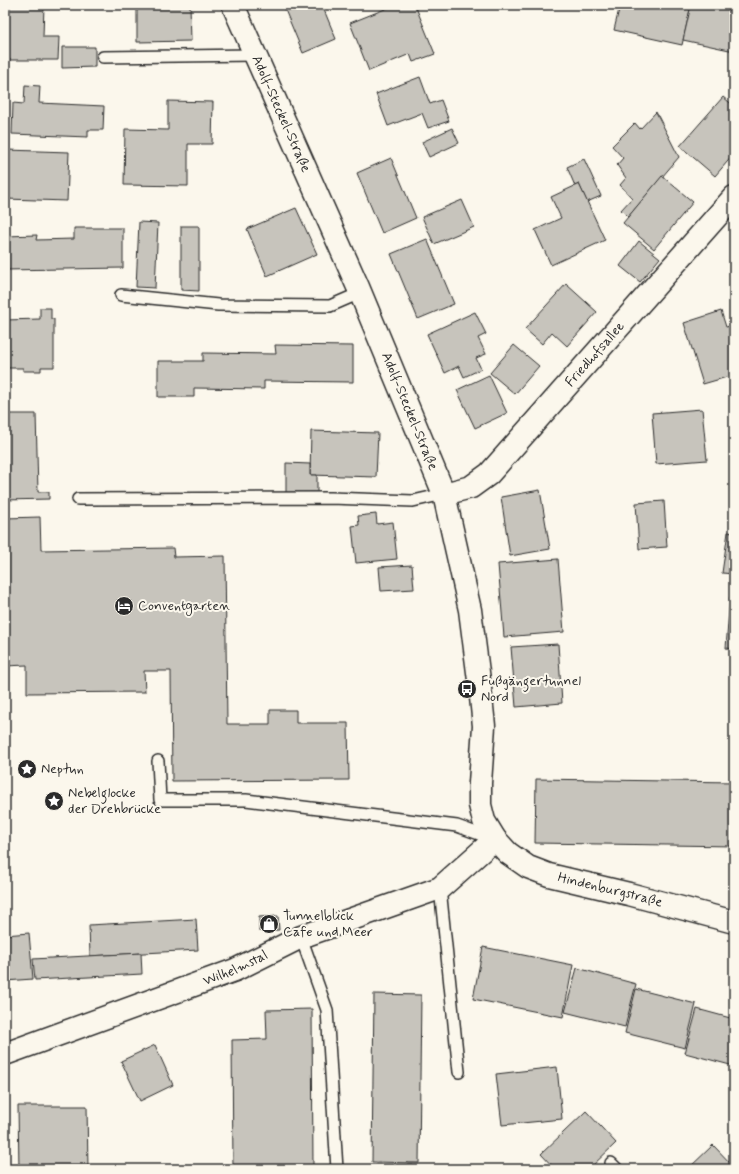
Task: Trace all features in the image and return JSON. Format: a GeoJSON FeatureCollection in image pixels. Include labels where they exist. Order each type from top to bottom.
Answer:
{"type":"FeatureCollection","features":[{"type":"Feature","properties":{"kind":"street","name":"Adolf-Steckel-Straße"},"geometry":{"type":"LineString","coordinates":[[233,5],[360,293],[444,494],[470,610],[484,726],[480,805],[484,821],[495,839]]}},
{"type":"Feature","properties":{"kind":"street","name":"Friedhofsallee"},"geometry":{"type":"LineString","coordinates":[[444,494],[471,487],[489,474],[734,197]]}},
{"type":"Feature","properties":{"kind":"street","name":"Wilhelmstal"},"geometry":{"type":"LineString","coordinates":[[5,1054],[235,970],[301,937],[440,888],[495,839]]}},
{"type":"Feature","properties":{"kind":"street","name":"Hindenburgstraße"},"geometry":{"type":"LineString","coordinates":[[495,839],[508,853],[528,867],[549,875],[629,894],[734,922]]}},
{"type":"Feature","properties":{"kind":"lane"},"geometry":{"type":"LineString","coordinates":[[104,57],[254,55]]}},
{"type":"Feature","properties":{"kind":"lane"},"geometry":{"type":"LineString","coordinates":[[121,295],[218,305],[330,306],[360,293]]}},
{"type":"Feature","properties":{"kind":"lane"},"geometry":{"type":"LineString","coordinates":[[78,499],[331,498],[413,502],[444,494]]}},
{"type":"Feature","properties":{"kind":"lane"},"geometry":{"type":"LineString","coordinates":[[158,761],[160,800],[246,800],[457,826],[495,839]]}},
{"type":"Feature","properties":{"kind":"lane"},"geometry":{"type":"LineString","coordinates":[[440,888],[459,1072]]}},
{"type":"Feature","properties":{"kind":"lane"},"geometry":{"type":"LineString","coordinates":[[301,937],[327,1010],[337,1169]]}},
{"type":"Feature","properties":{"kind":"building"},"geometry":{"type":"Polygon","coordinates":[[[5,5],[44,5],[43,37],[59,37],[58,60],[5,60],[5,5]]]}},
{"type":"Feature","properties":{"kind":"building"},"geometry":{"type":"Polygon","coordinates":[[[137,5],[190,5],[191,41],[137,42],[137,5]]]}},
{"type":"Feature","properties":{"kind":"building"},"geometry":{"type":"Polygon","coordinates":[[[283,5],[322,5],[336,39],[303,53],[283,5]]]}},
{"type":"Feature","properties":{"kind":"building"},"geometry":{"type":"Polygon","coordinates":[[[395,5],[415,5],[435,54],[413,62],[410,54],[369,71],[350,23],[395,5]]]}},
{"type":"Feature","properties":{"kind":"building"},"geometry":{"type":"Polygon","coordinates":[[[620,5],[691,5],[682,45],[614,30],[620,5]]]}},
{"type":"Feature","properties":{"kind":"building"},"geometry":{"type":"Polygon","coordinates":[[[691,5],[734,5],[734,51],[683,40],[691,5]]]}},
{"type":"Feature","properties":{"kind":"building"},"geometry":{"type":"Polygon","coordinates":[[[62,47],[95,47],[95,67],[62,68],[62,47]]]}},
{"type":"Feature","properties":{"kind":"building"},"geometry":{"type":"Polygon","coordinates":[[[420,77],[430,104],[441,100],[449,121],[428,128],[422,113],[388,126],[376,94],[420,77]]]}},
{"type":"Feature","properties":{"kind":"building"},"geometry":{"type":"Polygon","coordinates":[[[25,85],[40,86],[39,103],[104,106],[103,130],[88,130],[88,137],[12,134],[13,103],[24,104],[25,85]]]}},
{"type":"Feature","properties":{"kind":"building"},"geometry":{"type":"Polygon","coordinates":[[[723,97],[734,106],[734,154],[715,176],[680,146],[723,97]]]}},
{"type":"Feature","properties":{"kind":"building"},"geometry":{"type":"Polygon","coordinates":[[[168,101],[213,102],[212,144],[188,144],[188,186],[124,185],[125,129],[168,130],[168,101]]]}},
{"type":"Feature","properties":{"kind":"building"},"geometry":{"type":"Polygon","coordinates":[[[656,112],[679,157],[628,217],[621,210],[632,198],[620,185],[626,178],[617,165],[623,158],[612,146],[635,123],[640,129],[656,112]]]}},
{"type":"Feature","properties":{"kind":"building"},"geometry":{"type":"Polygon","coordinates":[[[452,128],[459,143],[429,157],[422,142],[452,128]]]}},
{"type":"Feature","properties":{"kind":"building"},"geometry":{"type":"Polygon","coordinates":[[[7,150],[69,152],[67,201],[6,199],[7,150]]]}},
{"type":"Feature","properties":{"kind":"building"},"geometry":{"type":"Polygon","coordinates":[[[391,158],[416,218],[382,233],[357,173],[391,158]]]}},
{"type":"Feature","properties":{"kind":"building"},"geometry":{"type":"Polygon","coordinates":[[[584,159],[601,196],[587,202],[579,184],[575,186],[567,167],[584,159]]]}},
{"type":"Feature","properties":{"kind":"building"},"geometry":{"type":"Polygon","coordinates":[[[662,176],[693,202],[654,249],[623,223],[662,176]]]}},
{"type":"Feature","properties":{"kind":"building"},"geometry":{"type":"Polygon","coordinates":[[[579,184],[605,240],[551,265],[535,230],[561,218],[551,197],[579,184]]]}},
{"type":"Feature","properties":{"kind":"building"},"geometry":{"type":"Polygon","coordinates":[[[462,200],[474,227],[434,244],[422,217],[462,200]]]}},
{"type":"Feature","properties":{"kind":"building"},"geometry":{"type":"Polygon","coordinates":[[[296,208],[317,254],[267,276],[247,229],[296,208]]]}},
{"type":"Feature","properties":{"kind":"building"},"geometry":{"type":"Polygon","coordinates":[[[139,222],[158,223],[155,288],[136,287],[139,222]]]}},
{"type":"Feature","properties":{"kind":"building"},"geometry":{"type":"Polygon","coordinates":[[[181,226],[199,226],[199,291],[181,290],[181,226]]]}},
{"type":"Feature","properties":{"kind":"building"},"geometry":{"type":"Polygon","coordinates":[[[74,228],[123,228],[123,268],[5,270],[5,236],[37,235],[36,240],[74,239],[74,228]]]}},
{"type":"Feature","properties":{"kind":"building"},"geometry":{"type":"Polygon","coordinates":[[[427,239],[454,304],[418,319],[391,254],[427,239]]]}},
{"type":"Feature","properties":{"kind":"building"},"geometry":{"type":"Polygon","coordinates":[[[639,241],[660,258],[640,282],[620,266],[639,241]]]}},
{"type":"Feature","properties":{"kind":"building"},"geometry":{"type":"Polygon","coordinates":[[[566,284],[597,312],[567,346],[552,332],[542,344],[525,329],[566,284]]]}},
{"type":"Feature","properties":{"kind":"building"},"geometry":{"type":"Polygon","coordinates":[[[40,308],[51,308],[51,319],[54,319],[54,367],[41,367],[41,371],[23,371],[23,368],[5,368],[5,320],[40,319],[40,308]]]}},
{"type":"Feature","properties":{"kind":"building"},"geometry":{"type":"Polygon","coordinates":[[[721,311],[726,327],[734,325],[734,375],[703,384],[684,323],[721,311]]]}},
{"type":"Feature","properties":{"kind":"building"},"geometry":{"type":"Polygon","coordinates":[[[475,312],[486,334],[478,338],[486,354],[476,358],[481,369],[464,377],[459,366],[445,373],[427,334],[475,312]]]}},
{"type":"Feature","properties":{"kind":"building"},"geometry":{"type":"Polygon","coordinates":[[[275,345],[353,346],[353,382],[264,381],[264,389],[194,388],[194,397],[158,397],[158,361],[203,361],[203,353],[276,354],[275,345]]]}},
{"type":"Feature","properties":{"kind":"building"},"geometry":{"type":"Polygon","coordinates":[[[514,345],[539,366],[515,394],[490,373],[514,345]]]}},
{"type":"Feature","properties":{"kind":"building"},"geometry":{"type":"Polygon","coordinates":[[[489,375],[507,413],[475,428],[457,390],[489,375]]]}},
{"type":"Feature","properties":{"kind":"building"},"geometry":{"type":"Polygon","coordinates":[[[702,409],[707,460],[656,464],[652,413],[702,409]]]}},
{"type":"Feature","properties":{"kind":"building"},"geometry":{"type":"Polygon","coordinates":[[[5,414],[36,414],[38,492],[49,492],[49,499],[5,500],[5,414]]]}},
{"type":"Feature","properties":{"kind":"building"},"geometry":{"type":"Polygon","coordinates":[[[311,431],[378,433],[376,477],[310,475],[311,431]]]}},
{"type":"Feature","properties":{"kind":"building"},"geometry":{"type":"Polygon","coordinates":[[[286,463],[310,464],[310,475],[317,475],[317,495],[286,494],[286,463]]]}},
{"type":"Feature","properties":{"kind":"building"},"geometry":{"type":"Polygon","coordinates":[[[734,463],[734,508],[732,508],[734,463]]]}},
{"type":"Feature","properties":{"kind":"building"},"geometry":{"type":"Polygon","coordinates":[[[540,490],[550,549],[510,556],[501,497],[540,490]]]}},
{"type":"Feature","properties":{"kind":"building"},"geometry":{"type":"Polygon","coordinates":[[[664,501],[667,547],[639,549],[636,503],[664,501]]]}},
{"type":"Feature","properties":{"kind":"building"},"geometry":{"type":"Polygon","coordinates":[[[376,514],[377,524],[393,522],[397,559],[356,563],[352,526],[359,525],[358,516],[376,514]]]}},
{"type":"Feature","properties":{"kind":"building"},"geometry":{"type":"Polygon","coordinates":[[[40,517],[41,550],[173,548],[174,557],[225,556],[227,724],[270,724],[270,710],[296,710],[296,723],[348,723],[349,780],[172,781],[171,671],[144,671],[145,692],[27,693],[27,665],[5,666],[5,518],[40,517]]]}},
{"type":"Feature","properties":{"kind":"building"},"geometry":{"type":"Polygon","coordinates":[[[728,532],[734,533],[734,574],[722,573],[728,532]]]}},
{"type":"Feature","properties":{"kind":"building"},"geometry":{"type":"Polygon","coordinates":[[[558,559],[564,632],[504,637],[498,564],[558,559]]]}},
{"type":"Feature","properties":{"kind":"building"},"geometry":{"type":"Polygon","coordinates":[[[412,565],[414,589],[381,591],[379,567],[412,565]]]}},
{"type":"Feature","properties":{"kind":"building"},"geometry":{"type":"Polygon","coordinates":[[[730,597],[734,598],[734,649],[726,648],[730,597]]]}},
{"type":"Feature","properties":{"kind":"building"},"geometry":{"type":"Polygon","coordinates":[[[558,644],[562,703],[516,707],[511,647],[558,644]]]}},
{"type":"Feature","properties":{"kind":"building"},"geometry":{"type":"Polygon","coordinates":[[[734,693],[734,737],[731,737],[734,693]]]}},
{"type":"Feature","properties":{"kind":"building"},"geometry":{"type":"Polygon","coordinates":[[[536,779],[734,782],[734,846],[535,843],[536,779]]]}},
{"type":"Feature","properties":{"kind":"building","name":"Tunnelblick Cafe und Meer"},"geometry":{"type":"Polygon","coordinates":[[[278,916],[279,930],[259,931],[259,917],[278,916]]]}},
{"type":"Feature","properties":{"kind":"building"},"geometry":{"type":"Polygon","coordinates":[[[196,919],[198,950],[90,956],[89,925],[196,919]]]}},
{"type":"Feature","properties":{"kind":"building"},"geometry":{"type":"Polygon","coordinates":[[[29,933],[33,979],[5,981],[5,935],[29,933]]]}},
{"type":"Feature","properties":{"kind":"building"},"geometry":{"type":"Polygon","coordinates":[[[483,947],[573,965],[563,1017],[473,999],[483,947]]]}},
{"type":"Feature","properties":{"kind":"building"},"geometry":{"type":"Polygon","coordinates":[[[141,953],[142,974],[35,980],[33,959],[141,953]]]}},
{"type":"Feature","properties":{"kind":"building"},"geometry":{"type":"Polygon","coordinates":[[[577,968],[636,984],[625,1027],[565,1012],[577,968]]]}},
{"type":"Feature","properties":{"kind":"building"},"geometry":{"type":"Polygon","coordinates":[[[636,989],[696,1004],[685,1048],[625,1033],[636,989]]]}},
{"type":"Feature","properties":{"kind":"building"},"geometry":{"type":"Polygon","coordinates":[[[374,994],[421,995],[419,1163],[372,1162],[374,994]]]}},
{"type":"Feature","properties":{"kind":"building"},"geometry":{"type":"Polygon","coordinates":[[[312,1009],[313,1169],[233,1169],[232,1040],[267,1039],[266,1010],[312,1009]]]}},
{"type":"Feature","properties":{"kind":"building"},"geometry":{"type":"Polygon","coordinates":[[[697,1009],[734,1019],[734,1066],[685,1053],[697,1009]]]}},
{"type":"Feature","properties":{"kind":"building"},"geometry":{"type":"Polygon","coordinates":[[[155,1045],[173,1085],[140,1101],[121,1061],[155,1045]]]}},
{"type":"Feature","properties":{"kind":"building"},"geometry":{"type":"Polygon","coordinates":[[[557,1067],[562,1119],[502,1125],[496,1074],[557,1067]]]}},
{"type":"Feature","properties":{"kind":"building"},"geometry":{"type":"Polygon","coordinates":[[[18,1106],[87,1106],[88,1169],[19,1169],[18,1106]]]}},
{"type":"Feature","properties":{"kind":"building"},"geometry":{"type":"Polygon","coordinates":[[[586,1111],[616,1143],[589,1169],[555,1169],[541,1154],[586,1111]]]}},
{"type":"Feature","properties":{"kind":"building"},"geometry":{"type":"Polygon","coordinates":[[[713,1145],[734,1167],[734,1169],[688,1169],[713,1145]]]}},
{"type":"Feature","properties":{"kind":"place","name":"Conventgarten"},"geometry":{"type":"Point","coordinates":[124,606]}},
{"type":"Feature","properties":{"kind":"place","name":"Fußgängertunnel Nord"},"geometry":{"type":"Point","coordinates":[467,689]}},
{"type":"Feature","properties":{"kind":"place","name":"Neptun"},"geometry":{"type":"Point","coordinates":[27,769]}},
{"type":"Feature","properties":{"kind":"place","name":"Nebelglocke der Drehbrücke"},"geometry":{"type":"Point","coordinates":[54,801]}},
{"type":"Feature","properties":{"kind":"place","name":"Tunnelblick Cafe und Meer"},"geometry":{"type":"Point","coordinates":[269,924]}}]}
